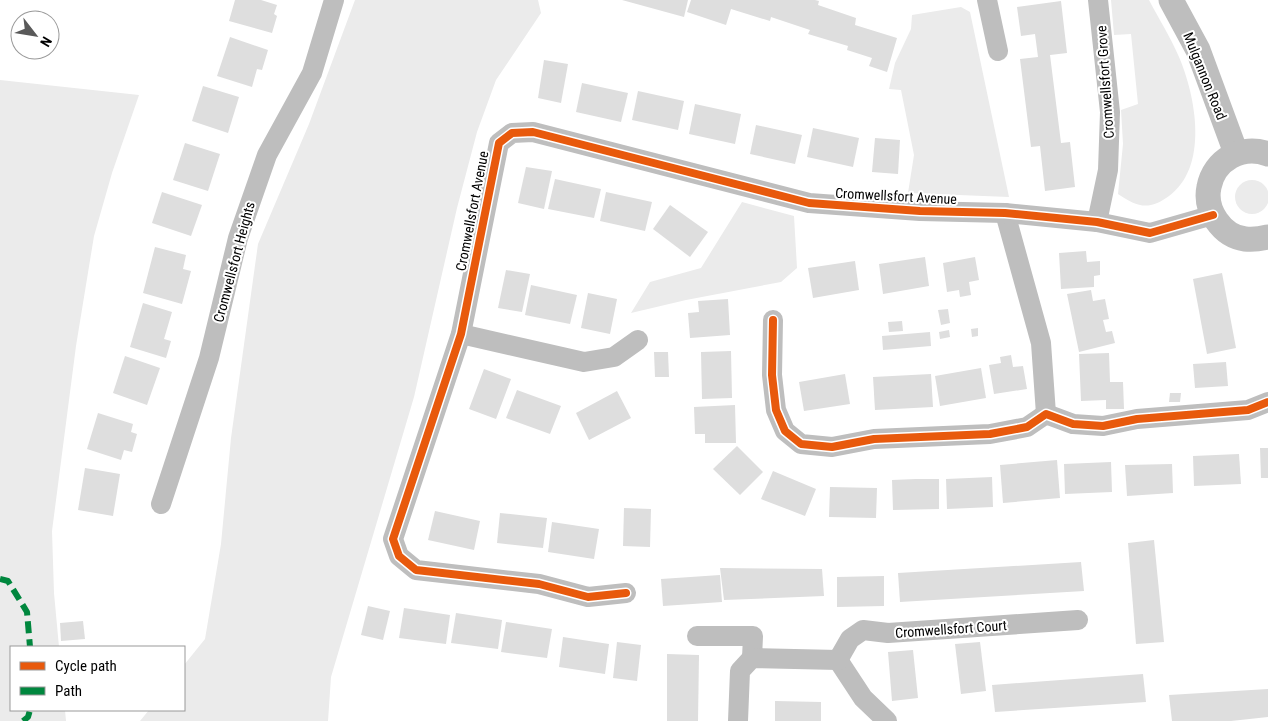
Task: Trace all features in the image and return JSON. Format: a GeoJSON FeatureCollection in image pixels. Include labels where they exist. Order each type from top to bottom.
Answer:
{"type":"FeatureCollection","features":[{"type":"Feature","properties":{"kind":"street","name":"Cromwellsfort Heights"},"geometry":{"type":"LineString","coordinates":[[162,504],[209,358],[238,238],[267,155],[312,73],[334,0]]}},
{"type":"Feature","properties":{"kind":"street"},"geometry":{"type":"LineString","coordinates":[[987,0],[998,51]]}},
{"type":"Feature","properties":{"kind":"street","name":"Cromwellsfort Grove"},"geometry":{"type":"LineString","coordinates":[[1097,222],[1108,170],[1110,112],[1098,0]]}},
{"type":"Feature","properties":{"kind":"street","name":"Mulgannon Road"},"geometry":{"type":"LineString","coordinates":[[1171,0],[1198,50],[1236,153]]}},
{"type":"Feature","properties":{"kind":"street","name":"Cromwellsfort Avenue"},"geometry":{"type":"LineString","coordinates":[[626,593],[588,596],[539,584],[416,570],[399,556],[393,539],[461,334],[499,143],[512,134],[533,132],[809,203],[920,211],[1005,213],[1097,222],[1150,233],[1213,215]]}},
{"type":"Feature","properties":{"kind":"street"},"geometry":{"type":"LineString","coordinates":[[1268,154],[1249,150],[1236,153],[1221,163],[1213,175],[1208,188],[1208,202],[1213,215],[1221,227],[1231,234],[1244,239],[1256,240],[1268,237]]}},
{"type":"Feature","properties":{"kind":"street"},"geometry":{"type":"LineString","coordinates":[[1005,213],[1041,343],[1046,414]]}},
{"type":"Feature","properties":{"kind":"street"},"geometry":{"type":"LineString","coordinates":[[773,320],[772,375],[776,410],[785,431],[801,444],[832,447],[874,439],[990,434],[1028,427],[1046,414]]}},
{"type":"Feature","properties":{"kind":"street"},"geometry":{"type":"LineString","coordinates":[[461,334],[584,362],[614,357],[638,340]]}},
{"type":"Feature","properties":{"kind":"street"},"geometry":{"type":"LineString","coordinates":[[1046,414],[1073,424],[1103,426],[1137,419],[1248,410],[1268,402]]}},
{"type":"Feature","properties":{"kind":"street","name":"Cromwellsfort Court"},"geometry":{"type":"LineString","coordinates":[[838,660],[850,639],[863,630],[888,633],[1078,620]]}},
{"type":"Feature","properties":{"kind":"street"},"geometry":{"type":"LineString","coordinates":[[697,636],[752,636],[752,658],[740,671],[738,721]]}},
{"type":"Feature","properties":{"kind":"street"},"geometry":{"type":"LineString","coordinates":[[752,658],[838,660],[863,698],[887,721]]}},
{"type":"Feature","properties":{"kind":"shaded area"},"geometry":{"type":"Polygon","coordinates":[[[355,0],[538,0],[541,13],[496,80],[477,132],[457,208],[414,397],[331,677],[328,721],[140,721],[148,711],[185,711],[185,664],[205,639],[221,544],[231,438],[258,244],[309,124],[355,0]]]}},
{"type":"Feature","properties":{"kind":"shaded area"},"geometry":{"type":"Polygon","coordinates":[[[1111,0],[1149,0],[1179,57],[1190,92],[1194,111],[1195,131],[1194,150],[1190,168],[1182,183],[1169,196],[1155,204],[1143,206],[1131,202],[1118,194],[1123,144],[1121,110],[1138,104],[1131,34],[1114,35],[1111,0]]]}},
{"type":"Feature","properties":{"kind":"shaded area"},"geometry":{"type":"Polygon","coordinates":[[[961,7],[970,12],[1009,197],[908,193],[914,155],[901,90],[889,89],[895,63],[911,29],[912,15],[961,7]]]}},
{"type":"Feature","properties":{"kind":"shaded area"},"geometry":{"type":"Polygon","coordinates":[[[0,80],[139,95],[112,173],[94,236],[76,346],[52,531],[54,593],[59,646],[10,646],[10,711],[65,711],[66,721],[0,721],[0,80]]]}},
{"type":"Feature","properties":{"kind":"shaded area"},"geometry":{"type":"Polygon","coordinates":[[[1252,180],[1259,181],[1264,185],[1268,190],[1268,204],[1264,209],[1259,213],[1252,214],[1245,213],[1240,209],[1236,204],[1235,197],[1236,190],[1240,185],[1245,181],[1252,180]]]}},
{"type":"Feature","properties":{"kind":"shaded area"},"geometry":{"type":"Polygon","coordinates":[[[742,202],[794,216],[797,268],[781,282],[686,300],[631,313],[650,282],[701,268],[742,202]]]}},
{"type":"Feature","properties":{"kind":"building"},"geometry":{"type":"Polygon","coordinates":[[[235,0],[261,0],[277,5],[274,14],[277,16],[272,33],[229,21],[235,0]]]}},
{"type":"Feature","properties":{"kind":"building"},"geometry":{"type":"Polygon","coordinates":[[[622,0],[688,0],[684,17],[622,0]]]}},
{"type":"Feature","properties":{"kind":"building"},"geometry":{"type":"Polygon","coordinates":[[[691,0],[815,0],[819,1],[818,5],[856,18],[855,25],[897,38],[887,72],[869,66],[872,58],[847,50],[848,46],[808,34],[810,30],[771,17],[770,21],[731,9],[726,25],[687,12],[691,0]]]}},
{"type":"Feature","properties":{"kind":"building"},"geometry":{"type":"Polygon","coordinates":[[[1061,1],[1067,53],[1050,55],[1061,143],[1070,142],[1075,187],[1045,191],[1040,146],[1031,147],[1020,59],[1038,57],[1035,34],[1021,36],[1017,7],[1061,1]]]}},
{"type":"Feature","properties":{"kind":"building"},"geometry":{"type":"Polygon","coordinates":[[[230,37],[268,50],[262,70],[257,69],[252,87],[217,76],[230,37]]]}},
{"type":"Feature","properties":{"kind":"building"},"geometry":{"type":"Polygon","coordinates":[[[544,60],[568,64],[561,103],[538,98],[544,60]]]}},
{"type":"Feature","properties":{"kind":"building"},"geometry":{"type":"Polygon","coordinates":[[[582,83],[628,93],[621,122],[576,112],[582,83]]]}},
{"type":"Feature","properties":{"kind":"building"},"geometry":{"type":"Polygon","coordinates":[[[203,86],[239,97],[228,133],[192,121],[203,86]]]}},
{"type":"Feature","properties":{"kind":"building"},"geometry":{"type":"Polygon","coordinates":[[[638,91],[684,101],[678,130],[632,120],[638,91]]]}},
{"type":"Feature","properties":{"kind":"building"},"geometry":{"type":"Polygon","coordinates":[[[695,104],[741,114],[735,144],[689,134],[695,104]]]}},
{"type":"Feature","properties":{"kind":"building"},"geometry":{"type":"Polygon","coordinates":[[[756,125],[802,135],[795,164],[750,154],[756,125]]]}},
{"type":"Feature","properties":{"kind":"building"},"geometry":{"type":"Polygon","coordinates":[[[813,128],[859,138],[853,167],[807,157],[813,128]]]}},
{"type":"Feature","properties":{"kind":"building"},"geometry":{"type":"Polygon","coordinates":[[[875,138],[900,140],[898,174],[872,172],[875,138]]]}},
{"type":"Feature","properties":{"kind":"building"},"geometry":{"type":"Polygon","coordinates":[[[185,143],[220,154],[208,191],[173,180],[185,143]]]}},
{"type":"Feature","properties":{"kind":"building"},"geometry":{"type":"Polygon","coordinates":[[[526,167],[552,171],[544,209],[518,203],[526,167]]]}},
{"type":"Feature","properties":{"kind":"building"},"geometry":{"type":"Polygon","coordinates":[[[555,179],[601,189],[594,218],[548,209],[555,179]]]}},
{"type":"Feature","properties":{"kind":"building"},"geometry":{"type":"Polygon","coordinates":[[[162,192],[202,205],[191,236],[152,223],[162,192]]]}},
{"type":"Feature","properties":{"kind":"building"},"geometry":{"type":"Polygon","coordinates":[[[606,192],[652,202],[645,231],[600,221],[606,192]]]}},
{"type":"Feature","properties":{"kind":"building"},"geometry":{"type":"Polygon","coordinates":[[[670,205],[708,232],[690,257],[653,229],[670,205]]]}},
{"type":"Feature","properties":{"kind":"building"},"geometry":{"type":"Polygon","coordinates":[[[155,247],[186,255],[183,269],[191,271],[182,304],[143,293],[155,247]]]}},
{"type":"Feature","properties":{"kind":"building"},"geometry":{"type":"Polygon","coordinates":[[[1086,251],[1087,262],[1100,261],[1100,275],[1094,276],[1094,287],[1061,289],[1059,253],[1086,251]]]}},
{"type":"Feature","properties":{"kind":"building"},"geometry":{"type":"Polygon","coordinates":[[[925,257],[929,286],[883,294],[879,264],[925,257]]]}},
{"type":"Feature","properties":{"kind":"building"},"geometry":{"type":"Polygon","coordinates":[[[975,257],[979,280],[969,282],[971,295],[960,297],[959,290],[947,292],[943,263],[975,257]]]}},
{"type":"Feature","properties":{"kind":"building"},"geometry":{"type":"Polygon","coordinates":[[[855,261],[859,290],[813,298],[808,268],[855,261]]]}},
{"type":"Feature","properties":{"kind":"building"},"geometry":{"type":"Polygon","coordinates":[[[506,270],[530,274],[522,312],[498,308],[506,270]]]}},
{"type":"Feature","properties":{"kind":"building"},"geometry":{"type":"Polygon","coordinates":[[[1222,273],[1236,348],[1207,354],[1193,279],[1222,273]]]}},
{"type":"Feature","properties":{"kind":"building"},"geometry":{"type":"Polygon","coordinates":[[[531,285],[577,295],[570,324],[525,315],[531,285]]]}},
{"type":"Feature","properties":{"kind":"building"},"geometry":{"type":"Polygon","coordinates":[[[1091,290],[1093,301],[1105,299],[1109,319],[1103,320],[1106,332],[1112,331],[1115,343],[1079,352],[1067,294],[1091,290]]]}},
{"type":"Feature","properties":{"kind":"building"},"geometry":{"type":"Polygon","coordinates":[[[588,293],[617,299],[610,334],[581,328],[588,293]]]}},
{"type":"Feature","properties":{"kind":"building"},"geometry":{"type":"Polygon","coordinates":[[[728,299],[730,335],[690,338],[688,313],[699,312],[698,301],[728,299]]]}},
{"type":"Feature","properties":{"kind":"building"},"geometry":{"type":"Polygon","coordinates":[[[143,303],[172,312],[164,339],[171,341],[166,358],[130,347],[143,303]]]}},
{"type":"Feature","properties":{"kind":"building"},"geometry":{"type":"Polygon","coordinates":[[[948,309],[950,323],[941,325],[938,310],[948,309]]]}},
{"type":"Feature","properties":{"kind":"building"},"geometry":{"type":"Polygon","coordinates":[[[902,321],[903,331],[889,332],[888,322],[902,321]]]}},
{"type":"Feature","properties":{"kind":"building"},"geometry":{"type":"Polygon","coordinates":[[[978,328],[978,336],[972,337],[971,329],[978,328]]]}},
{"type":"Feature","properties":{"kind":"building"},"geometry":{"type":"Polygon","coordinates":[[[949,330],[950,337],[940,339],[939,332],[949,330]]]}},
{"type":"Feature","properties":{"kind":"building"},"geometry":{"type":"Polygon","coordinates":[[[930,332],[931,346],[883,350],[882,336],[930,332]]]}},
{"type":"Feature","properties":{"kind":"building"},"geometry":{"type":"Polygon","coordinates":[[[731,351],[732,398],[702,399],[701,352],[731,351]]]}},
{"type":"Feature","properties":{"kind":"building"},"geometry":{"type":"Polygon","coordinates":[[[654,352],[668,352],[669,377],[655,377],[654,352]]]}},
{"type":"Feature","properties":{"kind":"building"},"geometry":{"type":"Polygon","coordinates":[[[1109,353],[1110,382],[1123,382],[1124,409],[1106,409],[1106,400],[1081,401],[1079,354],[1109,353]]]}},
{"type":"Feature","properties":{"kind":"building"},"geometry":{"type":"Polygon","coordinates":[[[1011,355],[1013,367],[1023,366],[1027,389],[994,394],[989,365],[1001,363],[1000,357],[1011,355]]]}},
{"type":"Feature","properties":{"kind":"building"},"geometry":{"type":"Polygon","coordinates":[[[125,356],[160,368],[147,405],[113,393],[125,356]]]}},
{"type":"Feature","properties":{"kind":"building"},"geometry":{"type":"Polygon","coordinates":[[[1226,362],[1228,386],[1195,388],[1193,364],[1226,362]]]}},
{"type":"Feature","properties":{"kind":"building"},"geometry":{"type":"Polygon","coordinates":[[[981,368],[986,398],[940,406],[935,376],[981,368]]]}},
{"type":"Feature","properties":{"kind":"building"},"geometry":{"type":"Polygon","coordinates":[[[484,369],[511,379],[496,419],[469,409],[484,369]]]}},
{"type":"Feature","properties":{"kind":"building"},"geometry":{"type":"Polygon","coordinates":[[[845,374],[850,404],[804,411],[799,382],[845,374]]]}},
{"type":"Feature","properties":{"kind":"building"},"geometry":{"type":"Polygon","coordinates":[[[931,374],[933,407],[875,410],[873,377],[931,374]]]}},
{"type":"Feature","properties":{"kind":"building"},"geometry":{"type":"Polygon","coordinates":[[[517,390],[561,406],[550,434],[506,418],[517,390]]]}},
{"type":"Feature","properties":{"kind":"building"},"geometry":{"type":"Polygon","coordinates":[[[617,391],[631,418],[589,440],[576,413],[617,391]]]}},
{"type":"Feature","properties":{"kind":"building"},"geometry":{"type":"Polygon","coordinates":[[[1170,393],[1181,393],[1180,402],[1169,402],[1170,393]]]}},
{"type":"Feature","properties":{"kind":"building"},"geometry":{"type":"Polygon","coordinates":[[[735,405],[736,443],[705,443],[705,434],[695,434],[694,407],[735,405]]]}},
{"type":"Feature","properties":{"kind":"building"},"geometry":{"type":"Polygon","coordinates":[[[98,413],[133,424],[131,432],[137,434],[132,452],[124,450],[121,460],[87,449],[98,413]]]}},
{"type":"Feature","properties":{"kind":"building"},"geometry":{"type":"Polygon","coordinates":[[[737,446],[763,472],[740,495],[713,469],[737,446]]]}},
{"type":"Feature","properties":{"kind":"building"},"geometry":{"type":"Polygon","coordinates":[[[1260,448],[1268,448],[1268,478],[1261,478],[1260,448]]]}},
{"type":"Feature","properties":{"kind":"building"},"geometry":{"type":"Polygon","coordinates":[[[1239,454],[1241,484],[1194,486],[1193,456],[1239,454]]]}},
{"type":"Feature","properties":{"kind":"building"},"geometry":{"type":"Polygon","coordinates":[[[1057,460],[1060,498],[1003,503],[1000,465],[1057,460]]]}},
{"type":"Feature","properties":{"kind":"building"},"geometry":{"type":"Polygon","coordinates":[[[1111,462],[1112,492],[1065,494],[1064,464],[1111,462]]]}},
{"type":"Feature","properties":{"kind":"building"},"geometry":{"type":"Polygon","coordinates":[[[1172,464],[1173,493],[1127,496],[1125,465],[1172,464]]]}},
{"type":"Feature","properties":{"kind":"building"},"geometry":{"type":"Polygon","coordinates":[[[85,468],[120,474],[113,516],[78,510],[85,468]]]}},
{"type":"Feature","properties":{"kind":"building"},"geometry":{"type":"Polygon","coordinates":[[[773,471],[816,489],[805,516],[761,499],[773,471]]]}},
{"type":"Feature","properties":{"kind":"building"},"geometry":{"type":"Polygon","coordinates":[[[992,477],[993,507],[947,509],[946,479],[992,477]]]}},
{"type":"Feature","properties":{"kind":"building"},"geometry":{"type":"Polygon","coordinates":[[[939,479],[939,509],[893,510],[892,480],[939,479]]]}},
{"type":"Feature","properties":{"kind":"building"},"geometry":{"type":"Polygon","coordinates":[[[830,487],[877,488],[876,518],[829,517],[830,487]]]}},
{"type":"Feature","properties":{"kind":"building"},"geometry":{"type":"Polygon","coordinates":[[[624,508],[651,509],[650,547],[623,546],[624,508]]]}},
{"type":"Feature","properties":{"kind":"building"},"geometry":{"type":"Polygon","coordinates":[[[435,511],[480,521],[474,550],[428,540],[435,511]]]}},
{"type":"Feature","properties":{"kind":"building"},"geometry":{"type":"Polygon","coordinates":[[[500,513],[547,518],[543,548],[497,543],[500,513]]]}},
{"type":"Feature","properties":{"kind":"building"},"geometry":{"type":"Polygon","coordinates":[[[552,522],[599,529],[594,559],[548,552],[552,522]]]}},
{"type":"Feature","properties":{"kind":"building"},"geometry":{"type":"Polygon","coordinates":[[[1154,540],[1164,642],[1136,644],[1128,543],[1154,540]]]}},
{"type":"Feature","properties":{"kind":"building"},"geometry":{"type":"Polygon","coordinates":[[[1081,562],[1084,591],[900,602],[898,573],[1081,562]]]}},
{"type":"Feature","properties":{"kind":"building"},"geometry":{"type":"Polygon","coordinates":[[[720,568],[822,569],[824,596],[724,600],[720,568]]]}},
{"type":"Feature","properties":{"kind":"building"},"geometry":{"type":"Polygon","coordinates":[[[720,575],[722,602],[663,606],[661,579],[720,575]]]}},
{"type":"Feature","properties":{"kind":"building"},"geometry":{"type":"Polygon","coordinates":[[[884,576],[884,606],[837,607],[837,577],[884,576]]]}},
{"type":"Feature","properties":{"kind":"building"},"geometry":{"type":"Polygon","coordinates":[[[368,606],[390,611],[383,640],[361,635],[368,606]]]}},
{"type":"Feature","properties":{"kind":"building"},"geometry":{"type":"Polygon","coordinates":[[[404,608],[450,615],[446,644],[399,638],[404,608]]]}},
{"type":"Feature","properties":{"kind":"building"},"geometry":{"type":"Polygon","coordinates":[[[456,613],[502,620],[498,649],[451,643],[456,613]]]}},
{"type":"Feature","properties":{"kind":"building"},"geometry":{"type":"Polygon","coordinates":[[[83,621],[85,639],[61,641],[60,623],[83,621]]]}},
{"type":"Feature","properties":{"kind":"building"},"geometry":{"type":"Polygon","coordinates":[[[506,622],[552,629],[547,658],[501,652],[506,622]]]}},
{"type":"Feature","properties":{"kind":"building"},"geometry":{"type":"Polygon","coordinates":[[[563,637],[609,644],[605,674],[559,667],[563,637]]]}},
{"type":"Feature","properties":{"kind":"building"},"geometry":{"type":"Polygon","coordinates":[[[617,642],[641,645],[637,681],[613,678],[617,642]]]}},
{"type":"Feature","properties":{"kind":"building"},"geometry":{"type":"Polygon","coordinates":[[[980,642],[986,691],[961,694],[955,644],[980,642]]]}},
{"type":"Feature","properties":{"kind":"building"},"geometry":{"type":"Polygon","coordinates":[[[913,650],[918,698],[892,701],[888,652],[913,650]]]}},
{"type":"Feature","properties":{"kind":"building"},"geometry":{"type":"Polygon","coordinates":[[[667,654],[699,655],[698,721],[667,721],[667,654]]]}},
{"type":"Feature","properties":{"kind":"building"},"geometry":{"type":"Polygon","coordinates":[[[1143,674],[1146,702],[995,712],[992,685],[1143,674]]]}},
{"type":"Feature","properties":{"kind":"building"},"geometry":{"type":"Polygon","coordinates":[[[1268,689],[1268,717],[1231,721],[1172,721],[1169,695],[1268,689]]]}},
{"type":"Feature","properties":{"kind":"building"},"geometry":{"type":"Polygon","coordinates":[[[775,701],[821,702],[821,721],[775,721],[775,701]]]}},
{"type":"Feature","properties":{"kind":"marked path"},"geometry":{"type":"LineString","coordinates":[[0,579],[8,581],[27,612],[30,646]]}},
{"type":"Feature","properties":{"kind":"marked path"},"geometry":{"type":"LineString","coordinates":[[23,721],[28,717],[30,711]]}},
{"type":"Feature","properties":{"kind":"cycle path"},"geometry":{"type":"LineString","coordinates":[[626,593],[588,597],[539,584],[416,570],[399,556],[393,539],[461,334],[499,143],[512,133],[533,132],[809,203],[920,211],[1005,213],[1097,222],[1150,233],[1213,215]]}},
{"type":"Feature","properties":{"kind":"cycle path"},"geometry":{"type":"LineString","coordinates":[[773,320],[772,375],[776,410],[785,431],[801,444],[832,447],[874,439],[990,434],[1027,427],[1046,414],[1073,424],[1103,426],[1137,419],[1248,410],[1268,402]]}}]}
